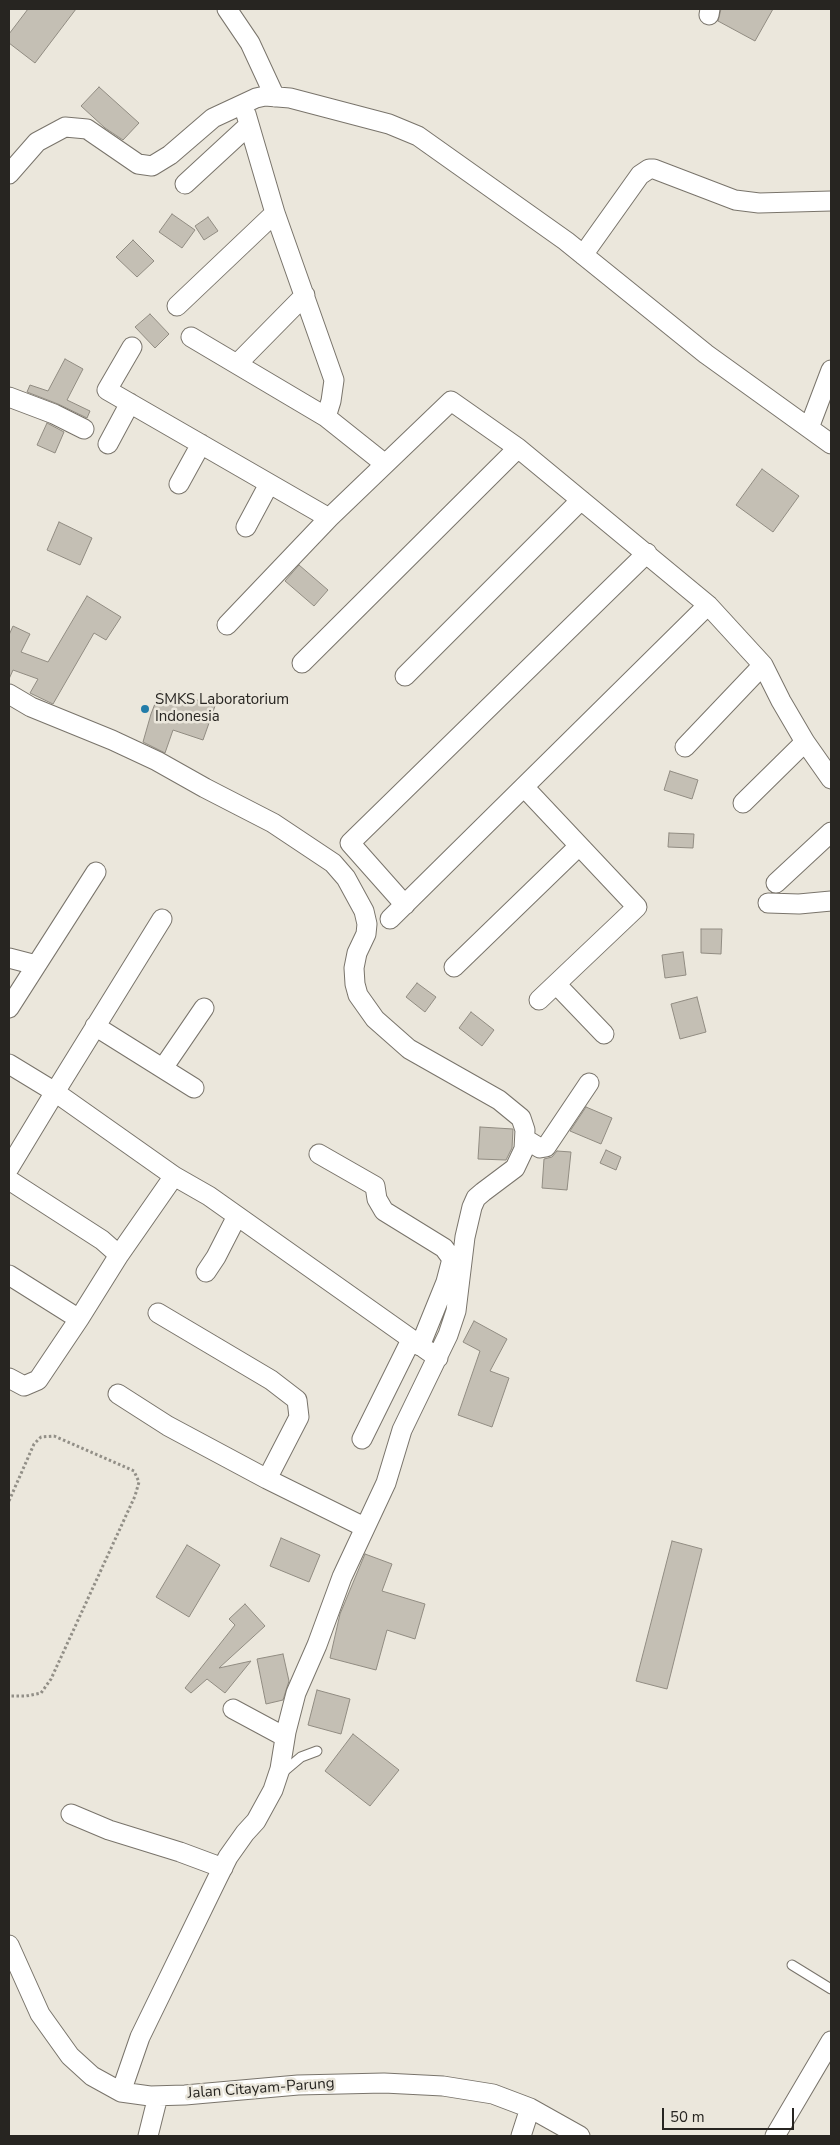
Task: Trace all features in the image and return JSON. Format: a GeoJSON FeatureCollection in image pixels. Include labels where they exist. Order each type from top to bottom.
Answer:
{"type":"FeatureCollection","features":[{"type":"Feature","properties":{"kind":"street"},"geometry":{"type":"LineString","coordinates":[[227,9],[250,43],[275,97]]}},
{"type":"Feature","properties":{"kind":"street"},"geometry":{"type":"LineString","coordinates":[[9,174],[37,142],[65,127],[87,130],[138,164],[152,166],[170,156],[213,118],[256,98],[290,98],[389,124],[418,136],[458,163],[583,254],[706,354],[831,444]]}},
{"type":"Feature","properties":{"kind":"street"},"geometry":{"type":"LineString","coordinates":[[184,184],[247,119],[275,213],[334,380],[331,401],[326,416]]}},
{"type":"Feature","properties":{"kind":"street"},"geometry":{"type":"LineString","coordinates":[[583,254],[640,175],[649,169],[654,168],[735,200],[759,202],[831,201]]}},
{"type":"Feature","properties":{"kind":"street"},"geometry":{"type":"LineString","coordinates":[[177,306],[275,213]]}},
{"type":"Feature","properties":{"kind":"street"},"geometry":{"type":"LineString","coordinates":[[236,364],[305,295]]}},
{"type":"Feature","properties":{"kind":"street"},"geometry":{"type":"LineString","coordinates":[[191,337],[326,416],[385,464]]}},
{"type":"Feature","properties":{"kind":"street"},"geometry":{"type":"LineString","coordinates":[[132,348],[107,390],[329,518]]}},
{"type":"Feature","properties":{"kind":"street"},"geometry":{"type":"LineString","coordinates":[[809,428],[831,370]]}},
{"type":"Feature","properties":{"kind":"street"},"geometry":{"type":"LineString","coordinates":[[9,397],[54,414],[84,429]]}},
{"type":"Feature","properties":{"kind":"street"},"geometry":{"type":"LineString","coordinates":[[227,625],[329,518],[451,402],[518,448],[708,605],[763,665],[805,742],[831,779]]}},
{"type":"Feature","properties":{"kind":"street"},"geometry":{"type":"LineString","coordinates":[[108,444],[130,403]]}},
{"type":"Feature","properties":{"kind":"street"},"geometry":{"type":"LineString","coordinates":[[180,484],[201,444]]}},
{"type":"Feature","properties":{"kind":"street"},"geometry":{"type":"LineString","coordinates":[[302,663],[518,448]]}},
{"type":"Feature","properties":{"kind":"street"},"geometry":{"type":"LineString","coordinates":[[246,527],[269,484]]}},
{"type":"Feature","properties":{"kind":"street"},"geometry":{"type":"LineString","coordinates":[[405,676],[581,500]]}},
{"type":"Feature","properties":{"kind":"street"},"geometry":{"type":"LineString","coordinates":[[405,905],[350,843],[647,553]]}},
{"type":"Feature","properties":{"kind":"street"},"geometry":{"type":"LineString","coordinates":[[390,918],[708,605]]}},
{"type":"Feature","properties":{"kind":"street"},"geometry":{"type":"LineString","coordinates":[[685,747],[763,665]]}},
{"type":"Feature","properties":{"kind":"street"},"geometry":{"type":"LineString","coordinates":[[9,694],[31,707],[112,740],[156,761],[273,823],[333,863],[346,878],[364,911],[367,924],[366,934],[357,953],[354,968],[354,984],[358,995],[375,1019],[409,1049],[499,1100],[521,1118],[526,1130],[516,1168],[476,1198],[472,1207],[465,1237],[456,1311],[438,1358],[402,1430],[386,1483],[342,1577],[318,1645],[296,1693],[278,1778],[256,1821],[245,1833],[223,1868],[140,2037],[121,2092]]}},
{"type":"Feature","properties":{"kind":"street"},"geometry":{"type":"LineString","coordinates":[[743,803],[805,742]]}},
{"type":"Feature","properties":{"kind":"street"},"geometry":{"type":"LineString","coordinates":[[524,787],[637,907],[539,1000]]}},
{"type":"Feature","properties":{"kind":"street"},"geometry":{"type":"LineString","coordinates":[[776,883],[831,832]]}},
{"type":"Feature","properties":{"kind":"street"},"geometry":{"type":"LineString","coordinates":[[454,967],[579,846]]}},
{"type":"Feature","properties":{"kind":"street"},"geometry":{"type":"LineString","coordinates":[[9,1008],[96,872]]}},
{"type":"Feature","properties":{"kind":"street"},"geometry":{"type":"LineString","coordinates":[[768,903],[799,904],[831,901]]}},
{"type":"Feature","properties":{"kind":"street"},"geometry":{"type":"LineString","coordinates":[[9,1168],[162,919]]}},
{"type":"Feature","properties":{"kind":"street"},"geometry":{"type":"LineString","coordinates":[[9,958],[36,965]]}},
{"type":"Feature","properties":{"kind":"street"},"geometry":{"type":"LineString","coordinates":[[556,984],[604,1034]]}},
{"type":"Feature","properties":{"kind":"street"},"geometry":{"type":"LineString","coordinates":[[163,1068],[204,1008]]}},
{"type":"Feature","properties":{"kind":"street"},"geometry":{"type":"LineString","coordinates":[[95,1026],[194,1088]]}},
{"type":"Feature","properties":{"kind":"street"},"geometry":{"type":"LineString","coordinates":[[9,1064],[55,1092],[174,1176],[209,1196],[438,1358]]}},
{"type":"Feature","properties":{"kind":"street"},"geometry":{"type":"LineString","coordinates":[[525,1139],[540,1148],[546,1147],[589,1083]]}},
{"type":"Feature","properties":{"kind":"street"},"geometry":{"type":"LineString","coordinates":[[319,1154],[375,1186],[377,1199],[384,1211],[444,1248],[452,1259],[446,1282],[362,1439]]}},
{"type":"Feature","properties":{"kind":"street"},"geometry":{"type":"LineString","coordinates":[[9,1378],[24,1386],[38,1380],[119,1255],[174,1176]]}},
{"type":"Feature","properties":{"kind":"street"},"geometry":{"type":"LineString","coordinates":[[9,1180],[102,1240],[119,1255]]}},
{"type":"Feature","properties":{"kind":"street"},"geometry":{"type":"LineString","coordinates":[[206,1272],[237,1216]]}},
{"type":"Feature","properties":{"kind":"street"},"geometry":{"type":"LineString","coordinates":[[9,1275],[79,1319]]}},
{"type":"Feature","properties":{"kind":"street"},"geometry":{"type":"LineString","coordinates":[[158,1313],[270,1380],[297,1400],[299,1417],[266,1479]]}},
{"type":"Feature","properties":{"kind":"street"},"geometry":{"type":"LineString","coordinates":[[118,1394],[168,1426],[266,1479],[364,1527]]}},
{"type":"Feature","properties":{"kind":"street"},"geometry":{"type":"LineString","coordinates":[[234,1709],[285,1738]]}},
{"type":"Feature","properties":{"kind":"street"},"geometry":{"type":"LineString","coordinates":[[72,1814],[116,1833],[180,1852],[223,1868]]}},
{"type":"Feature","properties":{"kind":"street","name":"Jalan Citayam-Parung"},"geometry":{"type":"LineString","coordinates":[[9,1945],[40,2014],[70,2056],[92,2076],[121,2092],[158,2096],[298,2085],[384,2083],[443,2086],[493,2094],[530,2108],[580,2136]]}},
{"type":"Feature","properties":{"kind":"street"},"geometry":{"type":"LineString","coordinates":[[775,2136],[831,2041]]}},
{"type":"Feature","properties":{"kind":"street"},"geometry":{"type":"LineString","coordinates":[[148,2136],[158,2096]]}},
{"type":"Feature","properties":{"kind":"street"},"geometry":{"type":"LineString","coordinates":[[521,2136],[530,2108]]}},
{"type":"Feature","properties":{"kind":"lane"},"geometry":{"type":"LineString","coordinates":[[278,1778],[300,1757],[317,1751]]}},
{"type":"Feature","properties":{"kind":"lane"},"geometry":{"type":"LineString","coordinates":[[792,1965],[831,1989]]}},
{"type":"Feature","properties":{"kind":"path"},"geometry":{"type":"LineString","coordinates":[[9,1501],[34,1444],[40,1437],[54,1436],[134,1471],[139,1482],[135,1496],[51,1679],[41,1692],[26,1696],[9,1696]]}},
{"type":"Feature","properties":{"kind":"building"},"geometry":{"type":"Polygon","coordinates":[[[28,9],[76,9],[35,63],[9,43],[9,34],[28,9]]]}},
{"type":"Feature","properties":{"kind":"building"},"geometry":{"type":"Polygon","coordinates":[[[721,9],[773,9],[755,41],[718,21],[721,9]]]}},
{"type":"Feature","properties":{"kind":"building"},"geometry":{"type":"Polygon","coordinates":[[[99,87],[139,123],[123,140],[105,128],[81,106],[99,87]]]}},
{"type":"Feature","properties":{"kind":"building"},"geometry":{"type":"Polygon","coordinates":[[[172,214],[195,230],[182,248],[159,232],[172,214]]]}},
{"type":"Feature","properties":{"kind":"building"},"geometry":{"type":"Polygon","coordinates":[[[208,217],[218,231],[204,240],[195,226],[208,217]]]}},
{"type":"Feature","properties":{"kind":"building"},"geometry":{"type":"Polygon","coordinates":[[[133,240],[154,261],[137,277],[116,257],[133,240]]]}},
{"type":"Feature","properties":{"kind":"building"},"geometry":{"type":"Polygon","coordinates":[[[150,314],[169,334],[155,348],[135,327],[150,314]]]}},
{"type":"Feature","properties":{"kind":"building"},"geometry":{"type":"Polygon","coordinates":[[[65,359],[83,369],[67,400],[90,411],[87,418],[27,392],[30,385],[48,391],[65,359]]]}},
{"type":"Feature","properties":{"kind":"building"},"geometry":{"type":"Polygon","coordinates":[[[47,423],[64,432],[55,453],[37,445],[47,423]]]}},
{"type":"Feature","properties":{"kind":"building"},"geometry":{"type":"Polygon","coordinates":[[[762,469],[799,496],[773,532],[736,505],[762,469]]]}},
{"type":"Feature","properties":{"kind":"building"},"geometry":{"type":"Polygon","coordinates":[[[59,522],[92,538],[80,565],[47,550],[59,522]]]}},
{"type":"Feature","properties":{"kind":"building"},"geometry":{"type":"Polygon","coordinates":[[[299,565],[328,590],[314,606],[285,581],[299,565]]]}},
{"type":"Feature","properties":{"kind":"building"},"geometry":{"type":"Polygon","coordinates":[[[87,596],[121,617],[106,640],[94,633],[53,704],[30,693],[38,679],[13,670],[9,679],[9,635],[13,626],[30,634],[21,652],[48,662],[87,596]]]}},
{"type":"Feature","properties":{"kind":"building"},"geometry":{"type":"Polygon","coordinates":[[[160,691],[189,703],[191,698],[215,706],[203,740],[173,730],[165,753],[143,742],[160,691]]]}},
{"type":"Feature","properties":{"kind":"building"},"geometry":{"type":"Polygon","coordinates":[[[670,771],[698,780],[692,799],[664,790],[670,771]]]}},
{"type":"Feature","properties":{"kind":"building"},"geometry":{"type":"Polygon","coordinates":[[[669,833],[694,834],[693,848],[668,847],[669,833]]]}},
{"type":"Feature","properties":{"kind":"building"},"geometry":{"type":"Polygon","coordinates":[[[701,929],[722,929],[721,954],[701,953],[701,929]]]}},
{"type":"Feature","properties":{"kind":"building"},"geometry":{"type":"Polygon","coordinates":[[[683,952],[686,975],[665,978],[662,955],[683,952]]]}},
{"type":"Feature","properties":{"kind":"building"},"geometry":{"type":"Polygon","coordinates":[[[417,983],[436,997],[425,1012],[406,997],[417,983]]]}},
{"type":"Feature","properties":{"kind":"building"},"geometry":{"type":"Polygon","coordinates":[[[697,997],[706,1032],[680,1039],[671,1004],[697,997]]]}},
{"type":"Feature","properties":{"kind":"building"},"geometry":{"type":"Polygon","coordinates":[[[471,1012],[494,1030],[482,1046],[459,1028],[471,1012]]]}},
{"type":"Feature","properties":{"kind":"building"},"geometry":{"type":"Polygon","coordinates":[[[586,1107],[612,1118],[601,1144],[570,1131],[586,1107]]]}},
{"type":"Feature","properties":{"kind":"building"},"geometry":{"type":"Polygon","coordinates":[[[480,1127],[513,1129],[512,1148],[506,1160],[478,1159],[480,1127]]]}},
{"type":"Feature","properties":{"kind":"building"},"geometry":{"type":"Polygon","coordinates":[[[606,1150],[621,1157],[616,1170],[600,1163],[606,1150]]]}},
{"type":"Feature","properties":{"kind":"building"},"geometry":{"type":"Polygon","coordinates":[[[557,1151],[571,1152],[567,1190],[542,1188],[544,1159],[552,1157],[557,1151]]]}},
{"type":"Feature","properties":{"kind":"building"},"geometry":{"type":"Polygon","coordinates":[[[474,1321],[507,1339],[490,1371],[509,1378],[492,1427],[458,1415],[480,1351],[463,1342],[474,1321]]]}},
{"type":"Feature","properties":{"kind":"building"},"geometry":{"type":"Polygon","coordinates":[[[281,1538],[320,1555],[309,1582],[270,1566],[281,1538]]]}},
{"type":"Feature","properties":{"kind":"building"},"geometry":{"type":"Polygon","coordinates":[[[672,1541],[702,1549],[667,1689],[636,1681],[672,1541]]]}},
{"type":"Feature","properties":{"kind":"building"},"geometry":{"type":"Polygon","coordinates":[[[187,1545],[220,1565],[189,1617],[156,1597],[187,1545]]]}},
{"type":"Feature","properties":{"kind":"building"},"geometry":{"type":"Polygon","coordinates":[[[365,1554],[392,1564],[382,1591],[425,1604],[415,1639],[387,1630],[376,1670],[330,1658],[340,1614],[365,1554]]]}},
{"type":"Feature","properties":{"kind":"building"},"geometry":{"type":"Polygon","coordinates":[[[245,1604],[265,1626],[219,1668],[251,1661],[225,1693],[207,1679],[191,1693],[185,1688],[235,1625],[229,1619],[245,1604]]]}},
{"type":"Feature","properties":{"kind":"building"},"geometry":{"type":"Polygon","coordinates":[[[283,1654],[289,1681],[283,1700],[266,1704],[257,1659],[283,1654]]]}},
{"type":"Feature","properties":{"kind":"building"},"geometry":{"type":"Polygon","coordinates":[[[317,1690],[350,1699],[341,1734],[308,1725],[317,1690]]]}},
{"type":"Feature","properties":{"kind":"building"},"geometry":{"type":"Polygon","coordinates":[[[353,1734],[399,1770],[370,1806],[325,1771],[353,1734]]]}},
{"type":"Feature","properties":{"kind":"place","name":"SMKS Laboratorium Indonesia"},"geometry":{"type":"Point","coordinates":[145,709]}}]}
